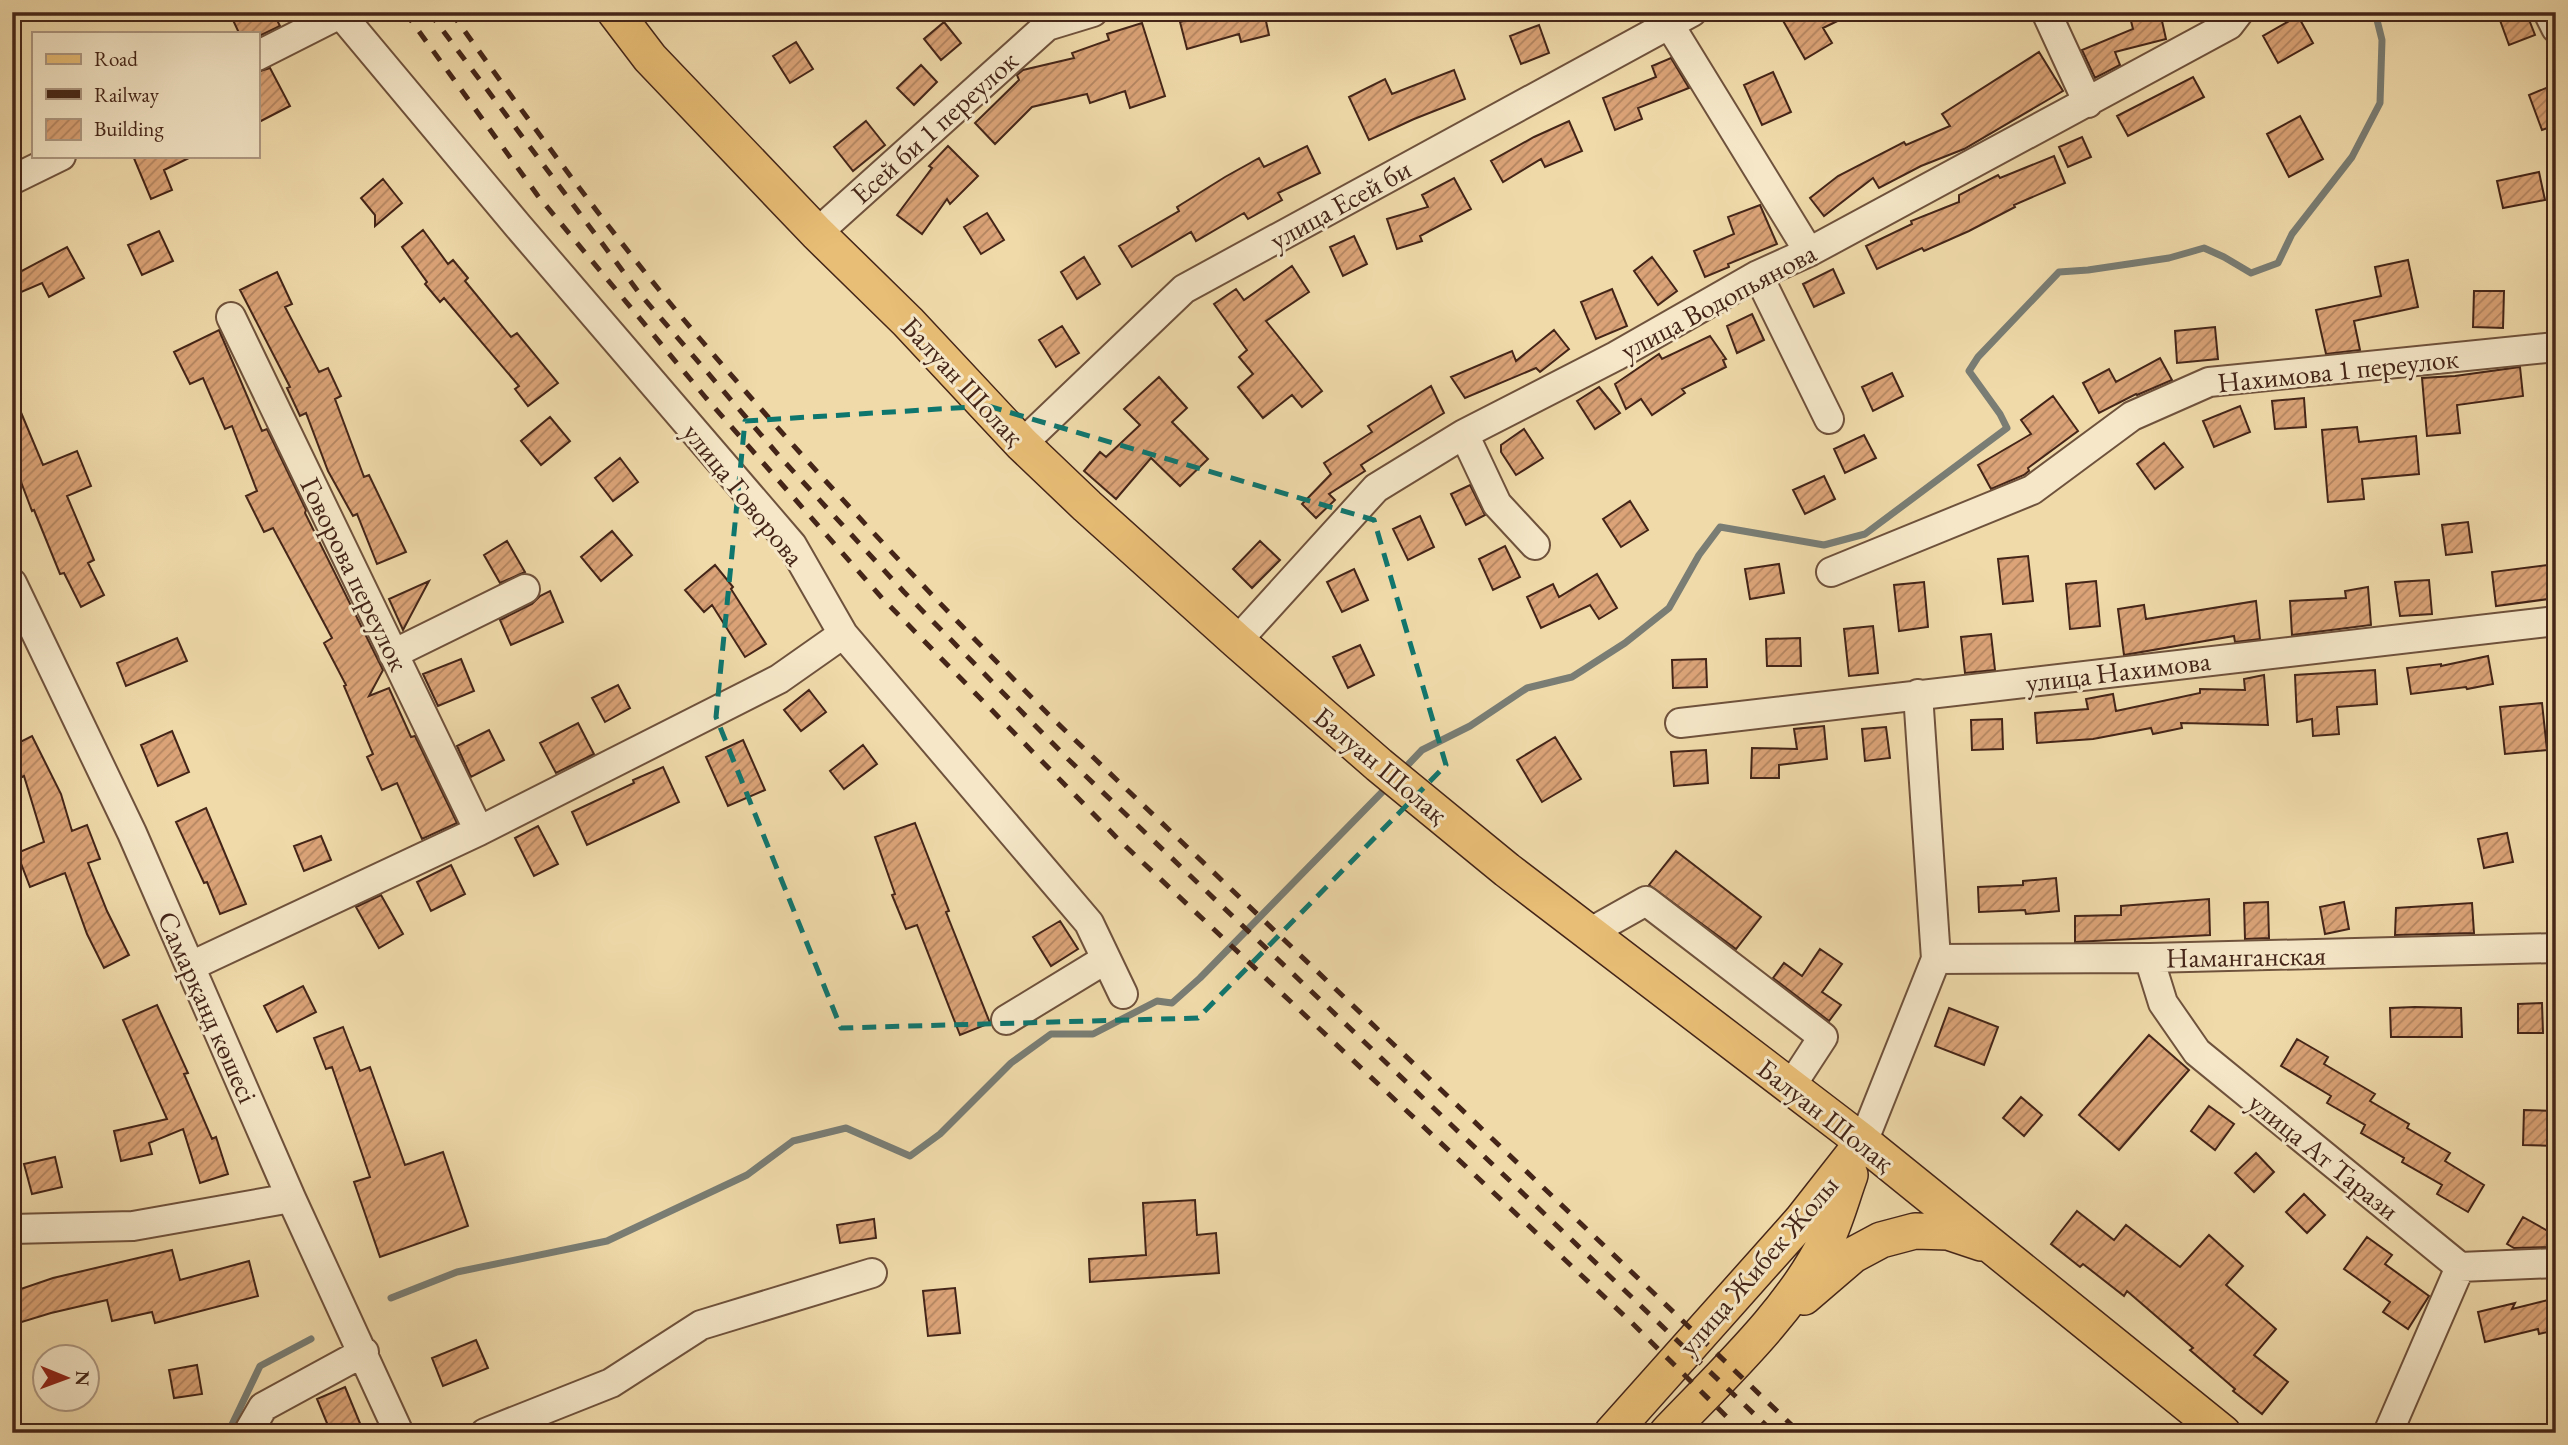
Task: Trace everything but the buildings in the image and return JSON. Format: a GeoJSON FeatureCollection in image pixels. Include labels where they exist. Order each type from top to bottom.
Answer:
{"type":"FeatureCollection","features":[{"type":"Feature","properties":{"kind":"main road","name":"Балуан Шолақ"},"geometry":{"type":"LineString","coordinates":[[615,12],[650,58],[1022,443],[1087,506],[1237,641],[1379,765],[1507,870],[1863,1142],[2223,1433]]}},
{"type":"Feature","properties":{"kind":"main road","name":"улица Жибек Жолы"},"geometry":{"type":"LineString","coordinates":[[1667,1433],[1756,1338],[1806,1276],[1826,1240],[1863,1142]]}},
{"type":"Feature","properties":{"kind":"main road","name":"улица Жибек Жолы"},"geometry":{"type":"LineString","coordinates":[[1612,1433],[1801,1221],[1863,1142]]}},
{"type":"Feature","properties":{"kind":"main road"},"geometry":{"type":"LineString","coordinates":[[1756,1338],[1853,1255],[1881,1240],[1915,1231],[1948,1232],[1993,1247]]}},
{"type":"Feature","properties":{"kind":"street","name":"Есей би 1 переулок"},"geometry":{"type":"LineString","coordinates":[[817,233],[1047,26],[1093,12]]}},
{"type":"Feature","properties":{"kind":"street"},"geometry":{"type":"LineString","coordinates":[[2046,12],[2088,103]]}},
{"type":"Feature","properties":{"kind":"street","name":"улица Водопьянова"},"geometry":{"type":"LineString","coordinates":[[1237,641],[1376,488],[1464,434],[1616,356],[1758,275],[1809,252],[2088,103],[2229,25],[2239,12]]}},
{"type":"Feature","properties":{"kind":"street"},"geometry":{"type":"LineString","coordinates":[[2549,12],[2556,28]]}},
{"type":"Feature","properties":{"kind":"street"},"geometry":{"type":"LineString","coordinates":[[259,55],[340,13]]}},
{"type":"Feature","properties":{"kind":"street","name":"улица Говорова"},"geometry":{"type":"LineString","coordinates":[[340,13],[527,237],[792,545],[843,634],[1089,923],[1123,994]]}},
{"type":"Feature","properties":{"kind":"street"},"geometry":{"type":"LineString","coordinates":[[1681,18],[1809,252]]}},
{"type":"Feature","properties":{"kind":"street","name":"улица Есей би"},"geometry":{"type":"LineString","coordinates":[[1022,443],[1184,289],[1681,18]]}},
{"type":"Feature","properties":{"kind":"street"},"geometry":{"type":"LineString","coordinates":[[12,180],[57,158]]}},
{"type":"Feature","properties":{"kind":"street"},"geometry":{"type":"LineString","coordinates":[[1758,275],[1829,419]]}},
{"type":"Feature","properties":{"kind":"street","name":"Говорова переулок"},"geometry":{"type":"LineString","coordinates":[[231,317],[479,831]]}},
{"type":"Feature","properties":{"kind":"street","name":"Нахимова 1 переулок"},"geometry":{"type":"LineString","coordinates":[[1831,572],[2032,490],[2133,416],[2209,382],[2556,347]]}},
{"type":"Feature","properties":{"kind":"street"},"geometry":{"type":"LineString","coordinates":[[1464,434],[1497,504],[1535,545]]}},
{"type":"Feature","properties":{"kind":"street","name":"Самарқанд көшесі"},"geometry":{"type":"LineString","coordinates":[[12,583],[132,833],[291,1198],[399,1433]]}},
{"type":"Feature","properties":{"kind":"street"},"geometry":{"type":"LineString","coordinates":[[393,654],[525,589]]}},
{"type":"Feature","properties":{"kind":"street","name":"улица Нахимова"},"geometry":{"type":"LineString","coordinates":[[1681,723],[2556,621]]}},
{"type":"Feature","properties":{"kind":"street"},"geometry":{"type":"LineString","coordinates":[[191,966],[479,831],[779,679],[843,634]]}},
{"type":"Feature","properties":{"kind":"street"},"geometry":{"type":"LineString","coordinates":[[1863,1142],[1936,959],[1918,694]]}},
{"type":"Feature","properties":{"kind":"street"},"geometry":{"type":"LineString","coordinates":[[1589,933],[1646,901],[1823,1037],[1791,1086]]}},
{"type":"Feature","properties":{"kind":"street","name":"Наманганская"},"geometry":{"type":"LineString","coordinates":[[1936,959],[2149,958],[2556,948]]}},
{"type":"Feature","properties":{"kind":"street","name":"улица Ат Тарази"},"geometry":{"type":"LineString","coordinates":[[2149,958],[2163,1003],[2197,1052],[2460,1267]]}},
{"type":"Feature","properties":{"kind":"street"},"geometry":{"type":"LineString","coordinates":[[1006,1020],[1106,959]]}},
{"type":"Feature","properties":{"kind":"street"},"geometry":{"type":"LineString","coordinates":[[12,1229],[133,1226],[291,1198]]}},
{"type":"Feature","properties":{"kind":"street"},"geometry":{"type":"LineString","coordinates":[[2388,1433],[2460,1267],[2556,1263]]}},
{"type":"Feature","properties":{"kind":"street"},"geometry":{"type":"LineString","coordinates":[[485,1433],[611,1383],[701,1325],[872,1273]]}},
{"type":"Feature","properties":{"kind":"street"},"geometry":{"type":"LineString","coordinates":[[248,1433],[263,1407],[363,1352]]}},
{"type":"Feature","properties":{"kind":"highlighted area"},"geometry":{"type":"Polygon","coordinates":[[[988,406],[1374,520],[1446,765],[1198,1018],[841,1028],[716,717],[745,421],[988,406]]]}},
{"type":"Feature","properties":{"kind":"waterway"},"geometry":{"type":"LineString","coordinates":[[1402,771],[1422,750],[1470,726],[1527,688],[1572,677],[1625,643],[1669,608],[1699,555],[1720,527],[1824,545],[1865,534],[2007,428],[1969,371],[1978,357],[2059,272],[2169,258],[2204,248],[2251,273],[2278,263],[2292,234],[2352,157],[2380,103],[2382,40],[2375,12]]}},
{"type":"Feature","properties":{"kind":"waterway"},"geometry":{"type":"LineString","coordinates":[[391,1298],[457,1272],[607,1241],[747,1175],[793,1141],[846,1128],[910,1156],[940,1134],[1011,1063],[1051,1034],[1093,1034],[1157,1001],[1172,1003],[1200,978],[1389,785]]}},
{"type":"Feature","properties":{"kind":"waterway"},"geometry":{"type":"LineString","coordinates":[[228,1433],[260,1366],[311,1339]]}},
{"type":"Feature","properties":{"kind":"waterway"},"geometry":{"type":"LineString","coordinates":[[21,1433],[30,1429],[32,1433]]}},
{"type":"Feature","properties":{"kind":"railway"},"geometry":{"type":"LineString","coordinates":[[405,12],[538,196],[706,398],[882,598],[1120,841],[1631,1322],[1743,1433]]}},
{"type":"Feature","properties":{"kind":"railway"},"geometry":{"type":"LineString","coordinates":[[429,12],[640,294],[781,458],[904,592],[1069,760],[1774,1433]]}},
{"type":"Feature","properties":{"kind":"railway"},"geometry":{"type":"LineString","coordinates":[[451,12],[573,179],[668,301],[785,437],[916,578],[1050,716],[1800,1433]]}}]}
